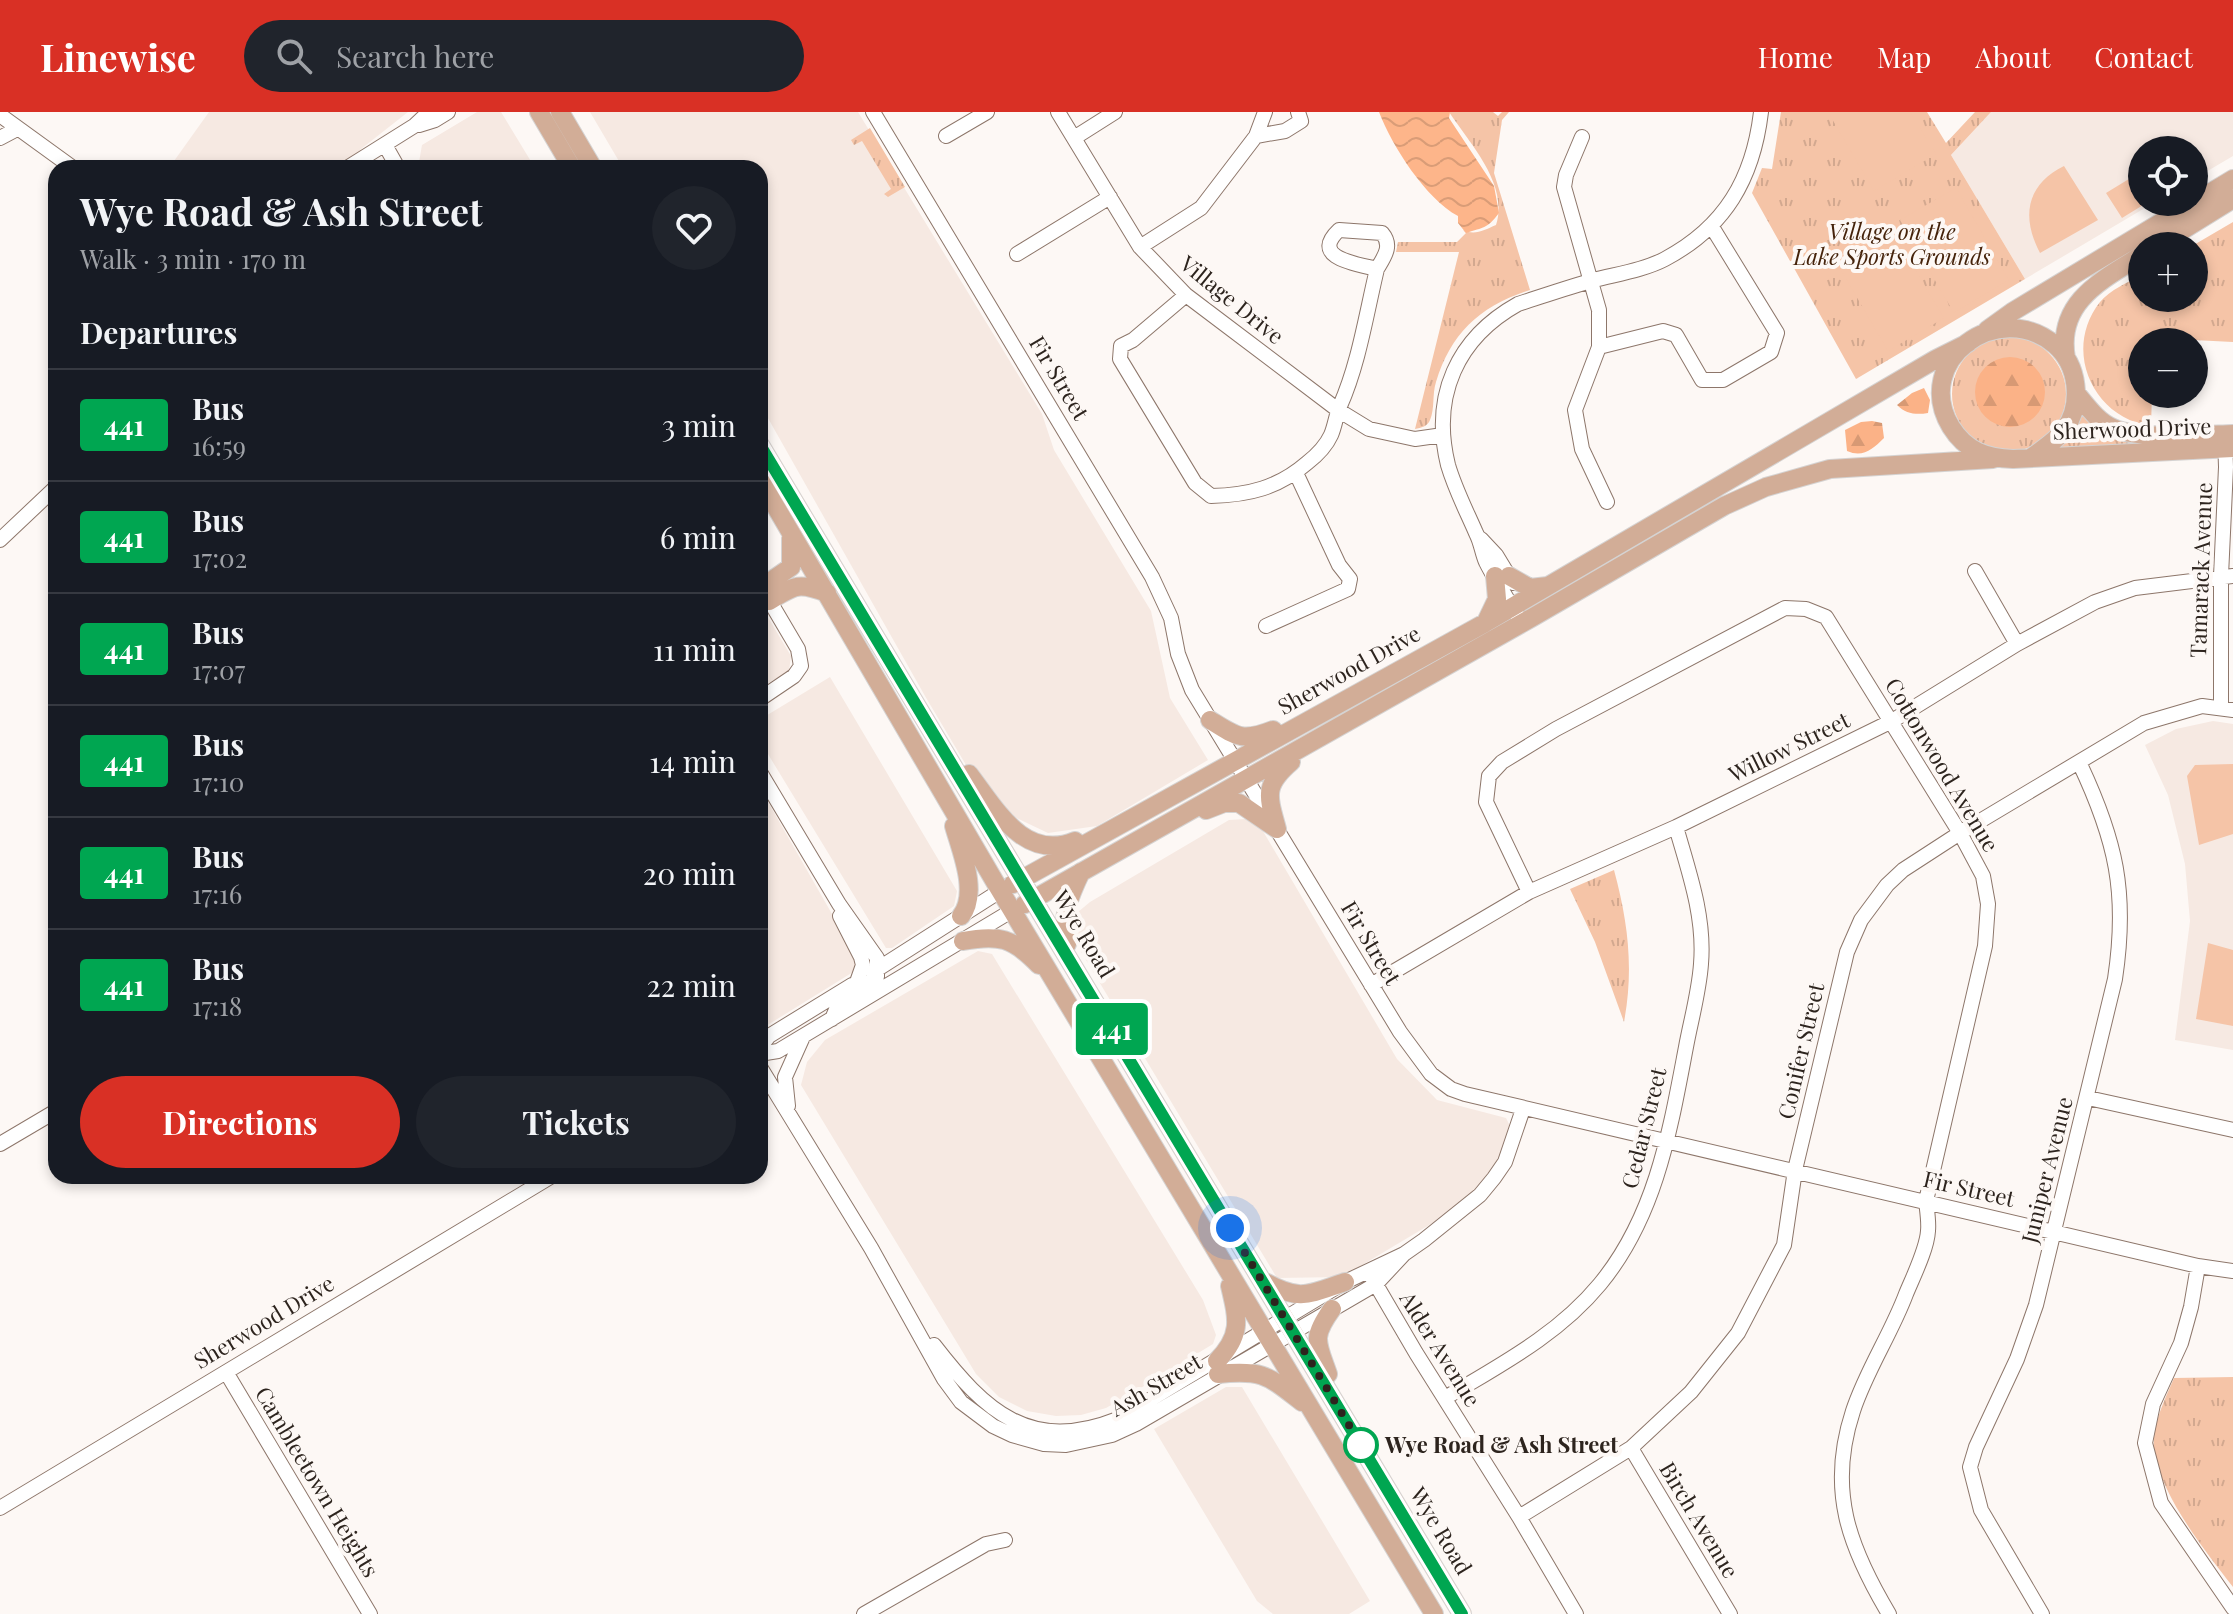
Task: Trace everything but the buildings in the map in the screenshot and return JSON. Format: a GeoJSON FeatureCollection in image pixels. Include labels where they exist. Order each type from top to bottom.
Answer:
{"type":"FeatureCollection","features":[{"type":"Feature","properties":{"kind":"main road"},"geometry":{"type":"LineString","coordinates":[[539,112],[567,160]]}},
{"type":"Feature","properties":{"kind":"main road"},"geometry":{"type":"LineString","coordinates":[[560,112],[588,160]]}},
{"type":"Feature","properties":{"kind":"main road"},"geometry":{"type":"LineString","coordinates":[[2174,232],[2232,184]]}},
{"type":"Feature","properties":{"kind":"main road"},"geometry":{"type":"LineString","coordinates":[[2128,264],[2082,297],[2073,312],[2064,343],[2076,393],[2067,426],[2054,441],[2032,457],[1993,459],[1963,443],[1948,423],[1942,407],[1941,387],[1950,361],[2012,312],[2232,184]]}},
{"type":"Feature","properties":{"kind":"main road"},"geometry":{"type":"LineString","coordinates":[[1976,338],[2007,328],[2031,331],[2051,342],[2066,358]]}},
{"type":"Feature","properties":{"kind":"main road","name":"Sherwood Drive"},"geometry":{"type":"LineString","coordinates":[[1000,891],[1485,623],[1522,612],[1550,585],[1976,338]]}},
{"type":"Feature","properties":{"kind":"main road","name":"Sherwood Drive"},"geometry":{"type":"LineString","coordinates":[[2076,393],[2097,418],[2112,428],[2141,434],[2229,441]]}},
{"type":"Feature","properties":{"kind":"main road","name":"Sherwood Drive"},"geometry":{"type":"LineString","coordinates":[[2032,457],[2229,441]]}},
{"type":"Feature","properties":{"kind":"main road","name":"Wye Road"},"geometry":{"type":"LineString","coordinates":[[768,458],[1261,1279],[1278,1330],[1312,1409],[1434,1614]]}},
{"type":"Feature","properties":{"kind":"main road","name":"Sherwood Drive"},"geometry":{"type":"LineString","coordinates":[[1013,910],[1319,739],[1522,612],[1724,506],[1766,487],[1809,473],[1840,468],[1993,459]]}},
{"type":"Feature","properties":{"kind":"main road","name":"Wye Road"},"geometry":{"type":"LineString","coordinates":[[768,494],[946,800],[1226,1268],[1341,1410],[1462,1614]]}},
{"type":"Feature","properties":{"kind":"main road"},"geometry":{"type":"LineString","coordinates":[[768,587],[791,567],[790,531]]}},
{"type":"Feature","properties":{"kind":"main road"},"geometry":{"type":"LineString","coordinates":[[1485,623],[1497,599],[1502,576],[1530,588],[1550,585]]}},
{"type":"Feature","properties":{"kind":"main road"},"geometry":{"type":"LineString","coordinates":[[768,590],[805,585],[827,593]]}},
{"type":"Feature","properties":{"kind":"main road"},"geometry":{"type":"LineString","coordinates":[[915,703],[1005,821],[1041,846],[1061,847],[1121,818],[1151,809]]}},
{"type":"Feature","properties":{"kind":"main road"},"geometry":{"type":"LineString","coordinates":[[1210,720],[1231,734],[1245,738],[1270,732],[1332,707]]}},
{"type":"Feature","properties":{"kind":"main road"},"geometry":{"type":"LineString","coordinates":[[1277,829],[1270,785],[1275,776],[1319,739]]}},
{"type":"Feature","properties":{"kind":"main road"},"geometry":{"type":"LineString","coordinates":[[946,800],[966,876],[968,903],[961,916]]}},
{"type":"Feature","properties":{"kind":"main road"},"geometry":{"type":"LineString","coordinates":[[1173,821],[1233,802],[1249,808],[1277,829]]}},
{"type":"Feature","properties":{"kind":"main road"},"geometry":{"type":"LineString","coordinates":[[1071,959],[1064,930],[1064,914],[1081,872]]}},
{"type":"Feature","properties":{"kind":"main road"},"geometry":{"type":"LineString","coordinates":[[963,941],[996,937],[1011,942],[1029,955],[1054,981]]}},
{"type":"Feature","properties":{"kind":"main road"},"geometry":{"type":"LineString","coordinates":[[1186,1201],[1199,1208],[1278,1330]]}},
{"type":"Feature","properties":{"kind":"main road"},"geometry":{"type":"LineString","coordinates":[[1226,1268],[1236,1326],[1231,1346],[1218,1368],[1259,1373],[1312,1409]]}},
{"type":"Feature","properties":{"kind":"main road"},"geometry":{"type":"LineString","coordinates":[[1261,1279],[1292,1295],[1308,1294],[1345,1282]]}},
{"type":"Feature","properties":{"kind":"main road"},"geometry":{"type":"LineString","coordinates":[[1332,1309],[1319,1328],[1318,1340],[1341,1410]]}},
{"type":"Feature","properties":{"kind":"street"},"geometry":{"type":"LineString","coordinates":[[360,160],[414,126],[429,112]]}},
{"type":"Feature","properties":{"kind":"street"},"geometry":{"type":"LineString","coordinates":[[414,126],[435,120],[448,112]]}},
{"type":"Feature","properties":{"kind":"street","name":"Fir Street"},"geometry":{"type":"LineString","coordinates":[[873,112],[1145,566],[1171,618],[1186,676],[1210,720],[1412,1051],[1431,1074],[1451,1089],[1523,1109],[2198,1266],[2233,1271]]}},
{"type":"Feature","properties":{"kind":"street"},"geometry":{"type":"LineString","coordinates":[[946,136],[987,112]]}},
{"type":"Feature","properties":{"kind":"street","name":"Village Drive"},"geometry":{"type":"LineString","coordinates":[[1058,112],[1140,247],[1186,295],[1338,410],[1369,429],[1415,439],[1443,435]]}},
{"type":"Feature","properties":{"kind":"street"},"geometry":{"type":"LineString","coordinates":[[1074,138],[1115,112]]}},
{"type":"Feature","properties":{"kind":"street"},"geometry":{"type":"LineString","coordinates":[[1140,247],[1201,208],[1256,136],[1265,112]]}},
{"type":"Feature","properties":{"kind":"street"},"geometry":{"type":"LineString","coordinates":[[1256,136],[1285,131],[1301,121],[1298,112]]}},
{"type":"Feature","properties":{"kind":"street"},"geometry":{"type":"LineString","coordinates":[[1522,612],[1502,576],[1485,561],[1478,536],[1456,490],[1443,435],[1444,403],[1452,374],[1464,350],[1500,314],[1518,304],[1665,259],[1712,227],[1727,208],[1750,166],[1761,112]]}},
{"type":"Feature","properties":{"kind":"street"},"geometry":{"type":"LineString","coordinates":[[0,115],[62,160]]}},
{"type":"Feature","properties":{"kind":"street"},"geometry":{"type":"LineString","coordinates":[[0,138],[17,129]]}},
{"type":"Feature","properties":{"kind":"street"},"geometry":{"type":"LineString","coordinates":[[1582,137],[1564,187],[1599,310],[1599,347],[1575,410],[1582,449],[1607,502]]}},
{"type":"Feature","properties":{"kind":"street"},"geometry":{"type":"LineString","coordinates":[[385,145],[393,160]]}},
{"type":"Feature","properties":{"kind":"street"},"geometry":{"type":"LineString","coordinates":[[1017,254],[1110,197]]}},
{"type":"Feature","properties":{"kind":"street"},"geometry":{"type":"LineString","coordinates":[[1599,347],[1663,331],[1676,335],[1702,380],[1723,380],[1771,352],[1777,333],[1712,227]]}},
{"type":"Feature","properties":{"kind":"street"},"geometry":{"type":"LineString","coordinates":[[1186,295],[1133,340],[1121,346],[1120,359],[1195,483],[1211,496],[1236,495],[1265,489],[1296,473],[1317,455],[1331,436],[1338,410],[1351,383],[1377,269]]}},
{"type":"Feature","properties":{"kind":"street","name":"Tamarack Avenue"},"geometry":{"type":"LineString","coordinates":[[2227,708],[2229,441]]}},
{"type":"Feature","properties":{"kind":"street"},"geometry":{"type":"LineString","coordinates":[[1266,626],[1348,589],[1350,579],[1339,565],[1296,473]]}},
{"type":"Feature","properties":{"kind":"street"},"geometry":{"type":"LineString","coordinates":[[0,540],[48,495]]}},
{"type":"Feature","properties":{"kind":"street"},"geometry":{"type":"LineString","coordinates":[[1975,571],[2017,644]]}},
{"type":"Feature","properties":{"kind":"street","name":"Willow Street"},"geometry":{"type":"LineString","coordinates":[[1371,985],[1529,892],[1676,827],[1892,721],[2017,644],[2095,602],[2135,588],[2227,576]]}},
{"type":"Feature","properties":{"kind":"street"},"geometry":{"type":"LineString","coordinates":[[768,598],[798,649],[801,666],[788,681],[768,694]]}},
{"type":"Feature","properties":{"kind":"street","name":"Cottonwood Avenue"},"geometry":{"type":"LineString","coordinates":[[1529,892],[1486,802],[1489,776],[1502,762],[1556,729],[1785,608],[1806,609],[1826,617],[1960,833],[1983,876],[1988,904],[1987,925],[1926,1201],[1929,1232],[1899,1313],[1853,1410],[1842,1464],[1847,1526],[1868,1579],[1889,1614]]}},
{"type":"Feature","properties":{"kind":"street","name":"Conifer Street"},"geometry":{"type":"LineString","coordinates":[[1519,1517],[1631,1448],[1691,1392],[1738,1333],[1784,1245],[1795,1170],[1845,961],[1861,920],[1887,885],[1903,870],[1960,833],[2144,723],[2202,706],[2227,708]]}},
{"type":"Feature","properties":{"kind":"street","name":"Juniper Avenue"},"geometry":{"type":"LineString","coordinates":[[2042,1614],[1981,1510],[1970,1467],[2036,1305],[2115,979],[2121,918],[2112,842],[2079,762]]}},
{"type":"Feature","properties":{"kind":"street"},"geometry":{"type":"LineString","coordinates":[[768,785],[839,904],[877,958],[877,977],[838,1005],[832,1019]]}},
{"type":"Feature","properties":{"kind":"street","name":"Cedar Street"},"geometry":{"type":"LineString","coordinates":[[1445,1398],[1547,1336],[1599,1286],[1622,1257],[1651,1196],[1668,1143],[1701,963],[1698,900],[1676,827]]}},
{"type":"Feature","properties":{"kind":"street","name":"Sherwood Drive"},"geometry":{"type":"LineString","coordinates":[[768,1037],[1000,891]]}},
{"type":"Feature","properties":{"kind":"street"},"geometry":{"type":"LineString","coordinates":[[839,904],[842,921],[863,965],[857,982]]}},
{"type":"Feature","properties":{"kind":"street","name":"Sherwood Drive"},"geometry":{"type":"LineString","coordinates":[[768,1053],[778,1051],[804,1036],[1013,910]]}},
{"type":"Feature","properties":{"kind":"street"},"geometry":{"type":"LineString","coordinates":[[789,1115],[785,1077],[804,1036]]}},
{"type":"Feature","properties":{"kind":"street","name":"Ash Street"},"geometry":{"type":"LineString","coordinates":[[768,1080],[909,1313],[944,1379],[961,1402],[993,1426],[1044,1444],[1066,1445],[1112,1435],[1136,1424],[1345,1282],[1404,1254]]}},
{"type":"Feature","properties":{"kind":"street"},"geometry":{"type":"LineString","coordinates":[[2088,1098],[2233,1130]]}},
{"type":"Feature","properties":{"kind":"street","name":"Ash Street"},"geometry":{"type":"LineString","coordinates":[[1278,1330],[1332,1309],[1376,1284],[1404,1254],[1463,1209],[1494,1178],[1505,1162],[1523,1109]]}},
{"type":"Feature","properties":{"kind":"street"},"geometry":{"type":"LineString","coordinates":[[0,1144],[48,1116]]}},
{"type":"Feature","properties":{"kind":"street","name":"Sherwood Drive"},"geometry":{"type":"LineString","coordinates":[[0,1508],[539,1184]]}},
{"type":"Feature","properties":{"kind":"street"},"geometry":{"type":"LineString","coordinates":[[2198,1266],[2181,1343],[2153,1404],[2145,1443],[2161,1503],[2233,1608]]}},
{"type":"Feature","properties":{"kind":"street","name":"Alder Avenue"},"geometry":{"type":"LineString","coordinates":[[1368,1269],[1576,1614]]}},
{"type":"Feature","properties":{"kind":"street","name":"Cambleetown Heights"},"geometry":{"type":"LineString","coordinates":[[226,1372],[370,1614]]}},
{"type":"Feature","properties":{"kind":"street","name":"Birch Avenue"},"geometry":{"type":"LineString","coordinates":[[1631,1448],[1730,1614]]}},
{"type":"Feature","properties":{"kind":"street"},"geometry":{"type":"LineString","coordinates":[[864,1614],[986,1544],[1005,1540]]}},
{"type":"Feature","properties":{"kind":"shaded area"},"geometry":{"type":"Polygon","coordinates":[[[209,112],[408,112],[361,149],[352,160],[175,160],[209,112]]]}},
{"type":"Feature","properties":{"kind":"shaded area"},"geometry":{"type":"Polygon","coordinates":[[[477,112],[501,112],[530,160],[419,160],[422,145],[477,112]]]}},
{"type":"Feature","properties":{"kind":"shaded area"},"geometry":{"type":"Polygon","coordinates":[[[590,112],[858,112],[1042,414],[1054,450],[1151,611],[1170,698],[1208,760],[1097,826],[1048,833],[1004,812],[969,770],[768,418],[768,160],[618,160],[590,112]]]}},
{"type":"Feature","properties":{"kind":"shaded area"},"geometry":{"type":"Polygon","coordinates":[[[1991,112],[2233,112],[2233,156],[2208,171],[2208,136],[2128,136],[2128,216],[2131,216],[2025,279],[1951,155],[1991,112]]]}},
{"type":"Feature","properties":{"kind":"shaded area"},"geometry":{"type":"Polygon","coordinates":[[[768,617],[791,656],[789,671],[768,683],[768,617]]]}},
{"type":"Feature","properties":{"kind":"shaded area"},"geometry":{"type":"Polygon","coordinates":[[[830,677],[957,891],[954,906],[892,948],[886,948],[768,754],[768,715],[830,677]]]}},
{"type":"Feature","properties":{"kind":"shaded area"},"geometry":{"type":"Polygon","coordinates":[[[2213,721],[2233,724],[2233,1050],[2175,1040],[2190,921],[2185,864],[2168,795],[2145,745],[2176,729],[2213,721]]]}},
{"type":"Feature","properties":{"kind":"shaded area"},"geometry":{"type":"Polygon","coordinates":[[[768,802],[860,963],[858,969],[768,1025],[768,802]]]}},
{"type":"Feature","properties":{"kind":"shaded area"},"geometry":{"type":"Polygon","coordinates":[[[1246,819],[1260,826],[1397,1059],[1437,1100],[1506,1118],[1511,1128],[1502,1153],[1488,1177],[1469,1197],[1451,1212],[1342,1277],[1277,1278],[1074,940],[1072,917],[1090,902],[1229,820],[1246,819]]]}},
{"type":"Feature","properties":{"kind":"shaded area"},"geometry":{"type":"Polygon","coordinates":[[[978,951],[992,954],[1203,1300],[1216,1335],[1213,1344],[1139,1389],[1106,1408],[1081,1415],[1056,1416],[1027,1411],[999,1397],[976,1374],[801,1085],[807,1062],[825,1040],[978,951]]]}},
{"type":"Feature","properties":{"kind":"shaded area"},"geometry":{"type":"Polygon","coordinates":[[[1226,1387],[1242,1387],[1370,1601],[1349,1614],[1273,1614],[1257,1601],[1154,1429],[1226,1387]]]}},
{"type":"Feature","properties":{"kind":"green space"},"geometry":{"type":"Polygon","coordinates":[[[1449,112],[1493,112],[1498,116],[1509,112],[1502,120],[1494,173],[1530,290],[1482,313],[1459,336],[1436,382],[1429,422],[1415,429],[1459,252],[1396,252],[1398,242],[1457,242],[1466,233],[1463,230],[1476,232],[1496,225],[1499,210],[1497,195],[1485,165],[1449,112]]]}},
{"type":"Feature","properties":{"kind":"green space","name":"Village on the Lake Sports Grounds"},"geometry":{"type":"Polygon","coordinates":[[[1781,112],[1927,112],[1946,143],[1975,112],[1991,112],[1951,155],[2025,279],[1856,379],[1752,193],[1762,168],[1772,169],[1781,112]]]}},
{"type":"Feature","properties":{"kind":"green space"},"geometry":{"type":"Polygon","coordinates":[[[1828,112],[1910,112],[1936,154],[1874,191],[1828,112]]]}},
{"type":"Feature","properties":{"kind":"green space"},"geometry":{"type":"Polygon","coordinates":[[[870,128],[905,187],[888,197],[884,194],[891,189],[862,141],[854,145],[851,140],[870,128]]]}},
{"type":"Feature","properties":{"kind":"green space"},"geometry":{"type":"Polygon","coordinates":[[[2064,166],[2098,220],[2040,253],[2030,227],[2031,203],[2042,183],[2064,166]]]}},
{"type":"Feature","properties":{"kind":"green space"},"geometry":{"type":"Polygon","coordinates":[[[2128,180],[2128,214],[2122,218],[2106,193],[2128,180]]]}},
{"type":"Feature","properties":{"kind":"green space"},"geometry":{"type":"Polygon","coordinates":[[[1956,188],[2009,280],[1954,313],[1900,220],[1956,188]]]}},
{"type":"Feature","properties":{"kind":"green space"},"geometry":{"type":"Polygon","coordinates":[[[2233,222],[2233,342],[2208,341],[2208,328],[2128,328],[2128,408],[2152,408],[2151,426],[2131,420],[2113,410],[2099,396],[2090,379],[2084,360],[2084,340],[2089,321],[2104,298],[2128,283],[2128,312],[2208,312],[2208,237],[2233,222]]]}},
{"type":"Feature","properties":{"kind":"green space"},"geometry":{"type":"Polygon","coordinates":[[[1889,226],[1944,318],[1888,351],[1834,258],[1889,226]]]}},
{"type":"Feature","properties":{"kind":"green space"},"geometry":{"type":"Polygon","coordinates":[[[2009,337],[2031,342],[2049,354],[2061,372],[2066,394],[2061,416],[2049,434],[2031,446],[2009,451],[1987,446],[1969,434],[1957,416],[1952,394],[1957,372],[1969,354],[1987,342],[2009,337]]]}},
{"type":"Feature","properties":{"kind":"green space"},"geometry":{"type":"Polygon","coordinates":[[[2010,357],[2035,367],[2045,392],[2035,417],[2010,427],[1985,417],[1975,392],[1985,367],[2010,357]]]}},
{"type":"Feature","properties":{"kind":"green space"},"geometry":{"type":"Polygon","coordinates":[[[1924,388],[1930,400],[1928,413],[1911,413],[1897,405],[1912,393],[1924,388]]]}},
{"type":"Feature","properties":{"kind":"green space"},"geometry":{"type":"Polygon","coordinates":[[[2081,413],[2138,440],[2138,447],[2060,448],[2081,413]]]}},
{"type":"Feature","properties":{"kind":"green space"},"geometry":{"type":"Polygon","coordinates":[[[1861,422],[1882,423],[1884,438],[1863,453],[1847,451],[1845,430],[1861,422]]]}},
{"type":"Feature","properties":{"kind":"green space"},"geometry":{"type":"Polygon","coordinates":[[[2233,764],[2233,834],[2199,845],[2187,776],[2195,765],[2233,764]]]}},
{"type":"Feature","properties":{"kind":"green space"},"geometry":{"type":"Polygon","coordinates":[[[1614,870],[1628,945],[1629,983],[1624,1022],[1595,942],[1570,889],[1614,870]]]}},
{"type":"Feature","properties":{"kind":"green space"},"geometry":{"type":"Polygon","coordinates":[[[2208,943],[2233,950],[2233,1026],[2196,1019],[2208,943]]]}},
{"type":"Feature","properties":{"kind":"green space"},"geometry":{"type":"Polygon","coordinates":[[[2233,1377],[2233,1587],[2197,1540],[2174,1503],[2158,1467],[2154,1440],[2160,1412],[2174,1378],[2233,1377]]]}},
{"type":"Feature","properties":{"kind":"water"},"geometry":{"type":"Polygon","coordinates":[[[1379,112],[1450,112],[1449,118],[1494,186],[1499,213],[1491,222],[1466,233],[1458,223],[1458,216],[1434,197],[1411,170],[1379,112]]]}},
{"type":"Feature","properties":{"kind":"bus line","name":"441"},"geometry":{"type":"LineString","coordinates":[[768,458],[1462,1614]]}},
{"type":"Feature","properties":{"kind":"place","name":"Wye Road & Ash Street"},"geometry":{"type":"Point","coordinates":[1361,1445]}},
{"type":"Feature","properties":{"kind":"route"},"geometry":{"type":"LineString","coordinates":[[1230,1228],[1361,1445]]}}]}
